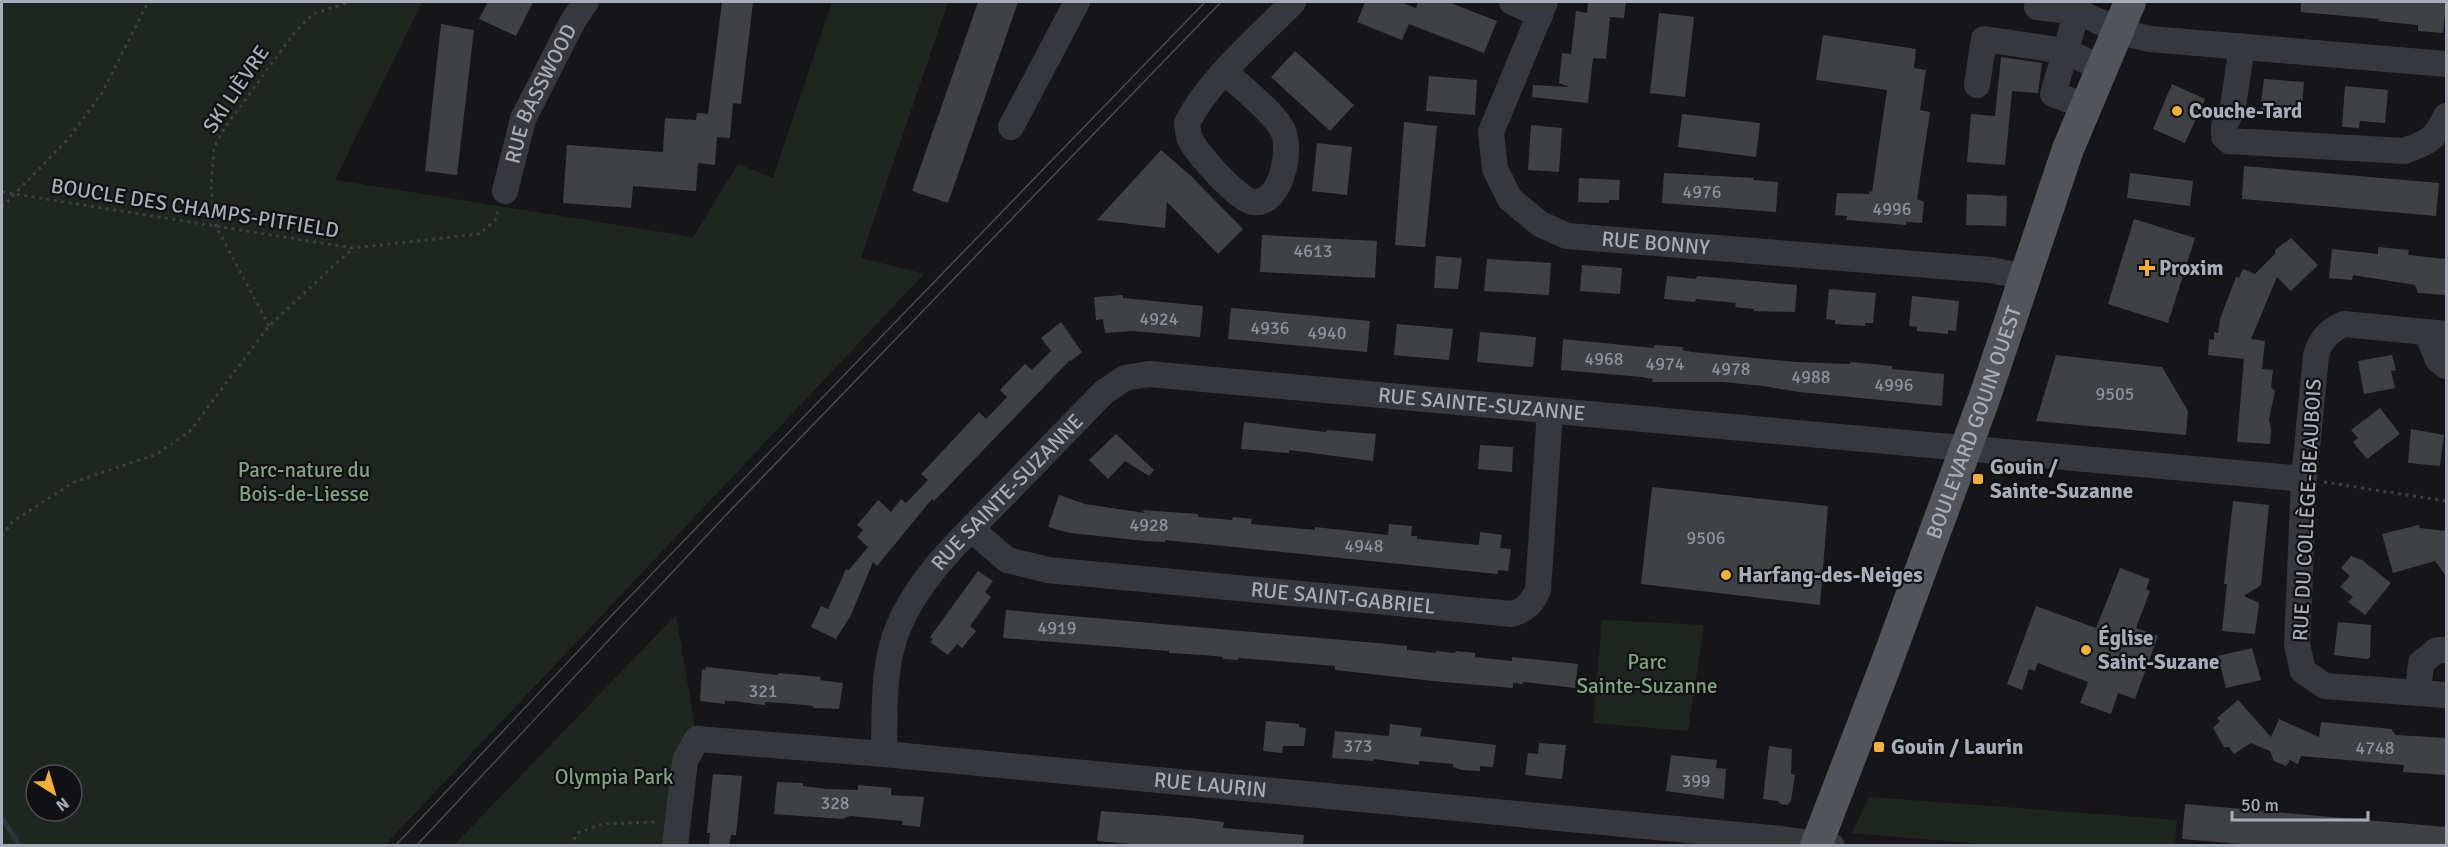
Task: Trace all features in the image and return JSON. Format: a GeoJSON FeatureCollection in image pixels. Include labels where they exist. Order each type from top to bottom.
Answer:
{"type":"FeatureCollection","features":[{"type":"Feature","properties":{"kind":"main road","name":"BOULEVARD GOUIN OUEST"},"geometry":{"type":"LineString","coordinates":[[1822,845],[1966,448],[2062,166],[2130,2]]}},
{"type":"Feature","properties":{"kind":"street","name":"RUE BASSWOOD"},"geometry":{"type":"LineString","coordinates":[[505,191],[523,119],[574,19],[586,2]]}},
{"type":"Feature","properties":{"kind":"street"},"geometry":{"type":"LineString","coordinates":[[1011,127],[1077,2]]}},
{"type":"Feature","properties":{"kind":"street"},"geometry":{"type":"LineString","coordinates":[[1225,72],[1274,119],[1283,130],[1286,139],[1287,155],[1281,182],[1265,200],[1254,202],[1246,199],[1208,162],[1189,138],[1187,123],[1194,109],[1225,72],[1293,2]]}},
{"type":"Feature","properties":{"kind":"street"},"geometry":{"type":"LineString","coordinates":[[1512,2],[1543,8]]}},
{"type":"Feature","properties":{"kind":"street"},"geometry":{"type":"LineString","coordinates":[[2038,2],[2037,7],[2078,7],[2118,30],[2150,39],[2446,64]]}},
{"type":"Feature","properties":{"kind":"street"},"geometry":{"type":"LineString","coordinates":[[2078,7],[2052,94],[2085,106]]}},
{"type":"Feature","properties":{"kind":"street","name":"RUE BONNY"},"geometry":{"type":"LineString","coordinates":[[1543,8],[1491,132],[1495,169],[1510,199],[1540,224],[1567,236],[1968,268],[2000,271],[2025,277]]}},
{"type":"Feature","properties":{"kind":"street"},"geometry":{"type":"LineString","coordinates":[[1977,85],[1984,39],[2065,51],[2102,68]]}},
{"type":"Feature","properties":{"kind":"street"},"geometry":{"type":"LineString","coordinates":[[2242,46],[2231,113],[2224,127],[2224,136],[2229,141],[2404,151],[2428,142],[2440,130],[2446,116]]}},
{"type":"Feature","properties":{"kind":"street","name":"RUE DU COLLÈGE-BEAUBOIS"},"geometry":{"type":"LineString","coordinates":[[2446,366],[2438,360],[2437,333],[2344,324],[2331,330],[2321,342],[2316,355],[2304,479],[2297,645],[2303,671],[2325,686],[2446,695]]}},
{"type":"Feature","properties":{"kind":"street","name":"RUE SAINTE-SUZANNE"},"geometry":{"type":"LineString","coordinates":[[884,754],[885,696],[889,661],[897,630],[913,596],[970,529],[1104,392],[1125,378],[1149,374],[2304,479]]}},
{"type":"Feature","properties":{"kind":"street","name":"RUE SAINT-GABRIEL"},"geometry":{"type":"LineString","coordinates":[[970,529],[1007,560],[1048,570],[1512,614],[1522,611],[1531,604],[1538,590],[1550,411]]}},
{"type":"Feature","properties":{"kind":"street"},"geometry":{"type":"LineString","coordinates":[[2418,693],[2421,663],[2437,650],[2446,650]]}},
{"type":"Feature","properties":{"kind":"street","name":"RUE LAURIN"},"geometry":{"type":"LineString","coordinates":[[677,834],[685,760],[696,739],[884,754],[1822,845]]}},
{"type":"Feature","properties":{"kind":"path"},"geometry":{"type":"LineString","coordinates":[[2,207],[69,138],[102,93],[148,2]]}},
{"type":"Feature","properties":{"kind":"path","name":"SKI LIÈVRE"},"geometry":{"type":"LineString","coordinates":[[269,326],[216,226],[211,189],[214,148],[224,129],[294,33],[313,14],[350,2]]}},
{"type":"Feature","properties":{"kind":"path"},"geometry":{"type":"LineString","coordinates":[[353,248],[480,234],[495,220],[505,191]]}},
{"type":"Feature","properties":{"kind":"path","name":"BOUCLE DES CHAMPS-PITFIELD"},"geometry":{"type":"LineString","coordinates":[[2,192],[353,248]]}},
{"type":"Feature","properties":{"kind":"path","name":"BOUCLE DES CHAMPS-PITFIELD"},"geometry":{"type":"LineString","coordinates":[[2,536],[12,522],[74,482],[157,454],[190,431],[269,326],[353,248]]}},
{"type":"Feature","properties":{"kind":"path"},"geometry":{"type":"LineString","coordinates":[[2304,479],[2446,501]]}},
{"type":"Feature","properties":{"kind":"path"},"geometry":{"type":"LineString","coordinates":[[570,846],[578,833],[602,824],[677,834]]}},
{"type":"Feature","properties":{"kind":"green space","name":"Parc-nature du Bois-de-Liesse"},"geometry":{"type":"Polygon","coordinates":[[[2,2],[422,2],[335,180],[693,237],[738,164],[773,178],[832,2],[948,2],[861,258],[923,275],[385,845],[2,845],[2,2]]]}},
{"type":"Feature","properties":{"kind":"green space","name":"Olympia Park"},"geometry":{"type":"Polygon","coordinates":[[[676,615],[697,739],[675,845],[453,846],[676,615]]]}},
{"type":"Feature","properties":{"kind":"green space","name":"Parc Sainte-Suzanne"},"geometry":{"type":"Polygon","coordinates":[[[1602,620],[1704,625],[1688,731],[1593,723],[1602,620]]]}},
{"type":"Feature","properties":{"kind":"green space"},"geometry":{"type":"Polygon","coordinates":[[[1869,797],[2177,820],[2175,845],[2003,846],[1852,833],[1869,797]]]}},
{"type":"Feature","properties":{"kind":"building"},"geometry":{"type":"Polygon","coordinates":[[[488,2],[533,2],[516,36],[479,19],[488,2]]]}},
{"type":"Feature","properties":{"kind":"building"},"geometry":{"type":"Polygon","coordinates":[[[722,2],[753,2],[741,104],[733,103],[730,138],[717,137],[715,165],[698,163],[696,191],[633,186],[631,208],[563,203],[567,145],[663,152],[665,118],[696,120],[697,113],[708,114],[722,2]]]}},
{"type":"Feature","properties":{"kind":"building"},"geometry":{"type":"Polygon","coordinates":[[[978,2],[1018,2],[948,203],[912,191],[978,2]]]}},
{"type":"Feature","properties":{"kind":"building"},"geometry":{"type":"Polygon","coordinates":[[[1365,2],[1400,2],[1416,8],[1418,2],[1448,2],[1497,21],[1484,53],[1409,24],[1402,40],[1357,22],[1365,2]]]}},
{"type":"Feature","properties":{"kind":"building"},"geometry":{"type":"Polygon","coordinates":[[[1588,2],[1626,2],[1624,18],[1610,17],[1606,59],[1593,58],[1588,103],[1532,97],[1533,85],[1570,87],[1559,83],[1562,53],[1571,54],[1576,11],[1587,13],[1588,2]]]}},
{"type":"Feature","properties":{"kind":"building"},"geometry":{"type":"Polygon","coordinates":[[[2301,2],[2446,3],[2443,33],[2418,31],[2418,25],[2378,21],[2379,19],[2301,12],[2301,2]]]}},
{"type":"Feature","properties":{"kind":"building"},"geometry":{"type":"Polygon","coordinates":[[[1659,13],[1694,17],[1685,97],[1650,93],[1659,13]]]}},
{"type":"Feature","properties":{"kind":"building"},"geometry":{"type":"Polygon","coordinates":[[[441,24],[474,30],[457,175],[425,171],[441,24]]]}},
{"type":"Feature","properties":{"kind":"building"},"geometry":{"type":"Polygon","coordinates":[[[1823,35],[1916,49],[1914,68],[1926,70],[1920,110],[1930,112],[1917,199],[1924,202],[1922,223],[1906,222],[1906,225],[1846,220],[1847,216],[1835,215],[1837,193],[1869,194],[1869,191],[1872,192],[1887,90],[1816,80],[1823,35]]]}},
{"type":"Feature","properties":{"kind":"building"},"geometry":{"type":"Polygon","coordinates":[[[1295,51],[1354,105],[1330,131],[1271,77],[1295,51]]]}},
{"type":"Feature","properties":{"kind":"building"},"geometry":{"type":"Polygon","coordinates":[[[2001,57],[2042,63],[2038,93],[2012,91],[2005,165],[1967,162],[1971,114],[1995,116],[2001,57]]]}},
{"type":"Feature","properties":{"kind":"building"},"geometry":{"type":"Polygon","coordinates":[[[1429,76],[1477,80],[1475,115],[1426,111],[1429,76]]]}},
{"type":"Feature","properties":{"kind":"building"},"geometry":{"type":"Polygon","coordinates":[[[2264,79],[2304,82],[2301,116],[2260,113],[2264,79]]]}},
{"type":"Feature","properties":{"kind":"building"},"geometry":{"type":"Polygon","coordinates":[[[2172,84],[2205,99],[2185,143],[2153,129],[2172,84]]]}},
{"type":"Feature","properties":{"kind":"building"},"geometry":{"type":"Polygon","coordinates":[[[2345,86],[2388,90],[2385,123],[2360,121],[2359,128],[2342,127],[2345,86]]]}},
{"type":"Feature","properties":{"kind":"building"},"geometry":{"type":"Polygon","coordinates":[[[1682,114],[1760,123],[1756,157],[1678,147],[1682,114]]]}},
{"type":"Feature","properties":{"kind":"building"},"geometry":{"type":"Polygon","coordinates":[[[1404,122],[1437,126],[1425,247],[1395,245],[1404,122]]]}},
{"type":"Feature","properties":{"kind":"building"},"geometry":{"type":"Polygon","coordinates":[[[1531,125],[1562,128],[1559,172],[1528,170],[1531,125]]]}},
{"type":"Feature","properties":{"kind":"building"},"geometry":{"type":"Polygon","coordinates":[[[1317,143],[1352,147],[1347,195],[1312,191],[1317,143]]]}},
{"type":"Feature","properties":{"kind":"building"},"geometry":{"type":"Polygon","coordinates":[[[1161,150],[1191,176],[1243,229],[1218,254],[1167,202],[1165,228],[1097,220],[1161,150]]]}},
{"type":"Feature","properties":{"kind":"building"},"geometry":{"type":"Polygon","coordinates":[[[2244,166],[2439,183],[2436,216],[2242,199],[2244,166]]]}},
{"type":"Feature","properties":{"kind":"building"},"geometry":{"type":"Polygon","coordinates":[[[1664,173],[1753,178],[1753,180],[1778,182],[1776,212],[1662,203],[1664,173]]]}},
{"type":"Feature","properties":{"kind":"building"},"geometry":{"type":"Polygon","coordinates":[[[2130,173],[2193,181],[2190,206],[2127,198],[2130,173]]]}},
{"type":"Feature","properties":{"kind":"building"},"geometry":{"type":"Polygon","coordinates":[[[1579,178],[1620,180],[1619,200],[1609,200],[1609,203],[1578,202],[1579,178]]]}},
{"type":"Feature","properties":{"kind":"building"},"geometry":{"type":"Polygon","coordinates":[[[1967,194],[2007,196],[2006,226],[1966,225],[1967,194]]]}},
{"type":"Feature","properties":{"kind":"building"},"geometry":{"type":"Polygon","coordinates":[[[2134,219],[2195,238],[2168,323],[2108,304],[2134,219]]]}},
{"type":"Feature","properties":{"kind":"building"},"geometry":{"type":"Polygon","coordinates":[[[1262,235],[1377,241],[1375,278],[1260,272],[1262,235]]]}},
{"type":"Feature","properties":{"kind":"building"},"geometry":{"type":"Polygon","coordinates":[[[2291,238],[2318,265],[2291,291],[2277,277],[2251,339],[2265,341],[2262,369],[2273,370],[2271,387],[2275,391],[2269,419],[2270,444],[2237,442],[2244,359],[2208,355],[2209,339],[2214,340],[2214,332],[2218,333],[2220,319],[2236,277],[2239,278],[2243,269],[2255,274],[2275,254],[2275,250],[2291,238]]]}},
{"type":"Feature","properties":{"kind":"building"},"geometry":{"type":"Polygon","coordinates":[[[2378,247],[2409,250],[2408,255],[2446,259],[2446,295],[2418,293],[2415,285],[2353,275],[2352,280],[2329,278],[2332,249],[2378,254],[2378,247]]]}},
{"type":"Feature","properties":{"kind":"building"},"geometry":{"type":"Polygon","coordinates":[[[1436,256],[1462,258],[1458,289],[1434,288],[1436,256]]]}},
{"type":"Feature","properties":{"kind":"building"},"geometry":{"type":"Polygon","coordinates":[[[1487,259],[1551,263],[1549,295],[1484,291],[1487,259]]]}},
{"type":"Feature","properties":{"kind":"building"},"geometry":{"type":"Polygon","coordinates":[[[1582,265],[1622,268],[1620,294],[1580,291],[1582,265]]]}},
{"type":"Feature","properties":{"kind":"building"},"geometry":{"type":"Polygon","coordinates":[[[1667,276],[1696,279],[1697,276],[1797,285],[1795,312],[1754,311],[1754,309],[1735,307],[1736,303],[1696,299],[1695,302],[1664,299],[1667,276]]]}},
{"type":"Feature","properties":{"kind":"building"},"geometry":{"type":"Polygon","coordinates":[[[1829,289],[1876,293],[1873,323],[1865,323],[1865,326],[1835,324],[1835,320],[1826,319],[1829,289]]]}},
{"type":"Feature","properties":{"kind":"building"},"geometry":{"type":"Polygon","coordinates":[[[1123,295],[1123,298],[1203,306],[1200,337],[1132,331],[1105,333],[1103,319],[1096,320],[1094,297],[1123,295]]]}},
{"type":"Feature","properties":{"kind":"building"},"geometry":{"type":"Polygon","coordinates":[[[1912,296],[1959,301],[1956,331],[1948,330],[1948,334],[1917,331],[1917,327],[1909,326],[1912,296]]]}},
{"type":"Feature","properties":{"kind":"building"},"geometry":{"type":"Polygon","coordinates":[[[1231,308],[1370,321],[1367,352],[1228,339],[1231,308]]]}},
{"type":"Feature","properties":{"kind":"building"},"geometry":{"type":"Polygon","coordinates":[[[1061,322],[1082,352],[1070,360],[934,501],[932,499],[877,566],[873,562],[851,615],[836,639],[811,627],[821,606],[828,609],[846,569],[849,570],[868,547],[857,537],[863,530],[857,525],[878,500],[891,512],[901,499],[906,503],[928,480],[921,474],[979,412],[986,419],[1007,397],[1000,390],[1025,364],[1032,370],[1051,351],[1041,338],[1061,322]]]}},
{"type":"Feature","properties":{"kind":"building"},"geometry":{"type":"Polygon","coordinates":[[[1397,324],[1453,329],[1449,360],[1394,355],[1397,324]]]}},
{"type":"Feature","properties":{"kind":"building"},"geometry":{"type":"Polygon","coordinates":[[[1480,332],[1536,337],[1533,367],[1477,362],[1480,332]]]}},
{"type":"Feature","properties":{"kind":"building"},"geometry":{"type":"Polygon","coordinates":[[[1563,339],[1654,348],[1654,345],[1683,347],[1682,350],[1692,352],[1797,362],[1850,364],[1850,362],[1944,374],[1942,406],[1723,382],[1652,382],[1653,379],[1642,377],[1561,370],[1563,339]]]}},
{"type":"Feature","properties":{"kind":"building"},"geometry":{"type":"Polygon","coordinates":[[[2056,355],[2162,367],[2188,411],[2186,435],[2036,421],[2056,355]]]}},
{"type":"Feature","properties":{"kind":"building"},"geometry":{"type":"Polygon","coordinates":[[[2392,355],[2396,370],[2391,371],[2395,388],[2364,394],[2358,361],[2392,355]]]}},
{"type":"Feature","properties":{"kind":"building"},"geometry":{"type":"Polygon","coordinates":[[[2380,408],[2400,434],[2367,459],[2353,442],[2358,438],[2351,430],[2380,408]]]}},
{"type":"Feature","properties":{"kind":"building"},"geometry":{"type":"Polygon","coordinates":[[[1244,422],[1326,432],[1327,430],[1376,434],[1373,461],[1289,450],[1289,453],[1241,449],[1244,422]]]}},
{"type":"Feature","properties":{"kind":"building"},"geometry":{"type":"Polygon","coordinates":[[[2411,429],[2444,435],[2440,466],[2408,463],[2411,429]]]}},
{"type":"Feature","properties":{"kind":"building"},"geometry":{"type":"Polygon","coordinates":[[[1116,434],[1154,470],[1149,476],[1125,461],[1108,479],[1089,460],[1116,434]]]}},
{"type":"Feature","properties":{"kind":"building"},"geometry":{"type":"Polygon","coordinates":[[[1480,445],[1513,447],[1512,472],[1478,469],[1480,445]]]}},
{"type":"Feature","properties":{"kind":"building"},"geometry":{"type":"Polygon","coordinates":[[[1652,487],[1828,506],[1820,605],[1641,584],[1652,487]]]}},
{"type":"Feature","properties":{"kind":"building"},"geometry":{"type":"Polygon","coordinates":[[[1059,495],[1085,504],[1145,513],[1142,510],[1198,514],[1198,517],[1232,520],[1233,517],[1252,519],[1251,524],[1315,530],[1315,527],[1388,535],[1389,524],[1412,526],[1411,536],[1417,536],[1417,539],[1479,545],[1480,532],[1502,535],[1500,548],[1511,549],[1508,571],[1498,570],[1498,574],[1165,540],[1165,542],[1146,541],[1070,533],[1048,527],[1059,495]]]}},
{"type":"Feature","properties":{"kind":"building"},"geometry":{"type":"Polygon","coordinates":[[[2233,501],[2269,505],[2261,585],[2244,596],[2259,603],[2255,634],[2222,631],[2227,584],[2224,584],[2233,501]]]}},
{"type":"Feature","properties":{"kind":"building"},"geometry":{"type":"Polygon","coordinates":[[[2419,525],[2420,528],[2446,531],[2446,576],[2435,561],[2393,573],[2382,534],[2419,525]]]}},
{"type":"Feature","properties":{"kind":"building"},"geometry":{"type":"Polygon","coordinates":[[[2351,556],[2362,560],[2391,583],[2365,615],[2348,602],[2353,597],[2340,587],[2350,576],[2341,568],[2351,556]]]}},
{"type":"Feature","properties":{"kind":"building","name":"Église Saint-Suzane"},"geometry":{"type":"Polygon","coordinates":[[[2120,568],[2150,579],[2146,589],[2150,591],[2136,628],[2158,636],[2135,699],[2118,693],[2111,714],[2080,703],[2088,682],[2038,663],[2035,671],[2029,669],[2022,690],[2007,684],[2036,606],[2096,628],[2120,568]]]}},
{"type":"Feature","properties":{"kind":"building"},"geometry":{"type":"Polygon","coordinates":[[[978,571],[993,581],[985,592],[991,597],[970,626],[976,631],[962,648],[957,644],[948,655],[930,642],[933,639],[930,637],[978,571]]]}},
{"type":"Feature","properties":{"kind":"building"},"geometry":{"type":"Polygon","coordinates":[[[1006,610],[1407,646],[1407,650],[1436,653],[1436,651],[1455,653],[1456,651],[1475,653],[1475,657],[1512,661],[1512,657],[1578,664],[1575,688],[1523,682],[1523,684],[1513,683],[1513,688],[1433,681],[1335,670],[1335,666],[1239,658],[1238,660],[1223,659],[1223,657],[1169,653],[1169,651],[1003,638],[1006,610]]]}},
{"type":"Feature","properties":{"kind":"building"},"geometry":{"type":"Polygon","coordinates":[[[2338,622],[2371,625],[2370,657],[2367,659],[2334,655],[2338,622]]]}},
{"type":"Feature","properties":{"kind":"building"},"geometry":{"type":"Polygon","coordinates":[[[2252,648],[2261,680],[2226,688],[2218,656],[2252,648]]]}},
{"type":"Feature","properties":{"kind":"building"},"geometry":{"type":"Polygon","coordinates":[[[706,667],[821,677],[820,680],[843,683],[839,709],[765,702],[765,705],[733,701],[725,701],[725,704],[700,701],[702,669],[706,670],[706,667]]]}},
{"type":"Feature","properties":{"kind":"building"},"geometry":{"type":"Polygon","coordinates":[[[2238,700],[2271,737],[2279,719],[2319,737],[2321,722],[2391,729],[2396,735],[2446,738],[2446,775],[2403,772],[2404,765],[2301,756],[2298,764],[2290,760],[2286,766],[2274,761],[2270,751],[2251,743],[2234,754],[2229,747],[2224,747],[2213,728],[2220,721],[2217,718],[2238,700]]]}},
{"type":"Feature","properties":{"kind":"building"},"geometry":{"type":"Polygon","coordinates":[[[1266,721],[1299,724],[1299,727],[1306,728],[1304,746],[1283,746],[1282,753],[1263,751],[1266,721]]]}},
{"type":"Feature","properties":{"kind":"building"},"geometry":{"type":"Polygon","coordinates":[[[1390,724],[1422,728],[1420,736],[1496,745],[1493,767],[1480,766],[1480,771],[1462,770],[1453,767],[1453,764],[1419,761],[1419,765],[1374,759],[1373,761],[1332,758],[1335,731],[1389,736],[1390,724]]]}},
{"type":"Feature","properties":{"kind":"building"},"geometry":{"type":"Polygon","coordinates":[[[1539,743],[1566,745],[1562,779],[1525,775],[1528,753],[1538,754],[1539,743]]]}},
{"type":"Feature","properties":{"kind":"building"},"geometry":{"type":"Polygon","coordinates":[[[1769,746],[1792,749],[1791,774],[1795,775],[1791,801],[1787,805],[1763,799],[1769,746]]]}},
{"type":"Feature","properties":{"kind":"building"},"geometry":{"type":"Polygon","coordinates":[[[1671,755],[1717,760],[1716,768],[1726,769],[1724,799],[1666,791],[1671,755]]]}},
{"type":"Feature","properties":{"kind":"building"},"geometry":{"type":"Polygon","coordinates":[[[713,774],[742,776],[736,835],[731,835],[729,846],[709,846],[710,833],[707,833],[713,774]]]}},
{"type":"Feature","properties":{"kind":"building"},"geometry":{"type":"Polygon","coordinates":[[[777,782],[803,783],[803,786],[826,789],[858,790],[858,785],[891,788],[891,795],[924,797],[920,827],[902,825],[903,821],[850,816],[842,819],[774,814],[777,782]]]}},
{"type":"Feature","properties":{"kind":"building"},"geometry":{"type":"Polygon","coordinates":[[[2185,804],[2446,827],[2446,846],[2264,846],[2182,839],[2185,804]]]}},
{"type":"Feature","properties":{"kind":"building"},"geometry":{"type":"Polygon","coordinates":[[[1101,811],[1191,818],[1224,822],[1223,828],[1304,835],[1303,846],[1153,846],[1097,841],[1101,811]]]}},
{"type":"Feature","properties":{"kind":"waterway"},"geometry":{"type":"LineString","coordinates":[[2,818],[20,846]]}},
{"type":"Feature","properties":{"kind":"tram line"},"geometry":{"type":"LineString","coordinates":[[395,846],[613,614],[1205,2]]}},
{"type":"Feature","properties":{"kind":"tram line"},"geometry":{"type":"LineString","coordinates":[[416,846],[725,516],[1221,2]]}},
{"type":"Feature","properties":{"kind":"place","name":"Couche-Tard"},"geometry":{"type":"Point","coordinates":[2177,111]}},
{"type":"Feature","properties":{"kind":"place","name":"Proxim"},"geometry":{"type":"Point","coordinates":[2147,268]}},
{"type":"Feature","properties":{"kind":"place","name":"Gouin / Sainte-Suzanne"},"geometry":{"type":"Point","coordinates":[1978,479]}},
{"type":"Feature","properties":{"kind":"place","name":"Harfang-des-Neiges"},"geometry":{"type":"Point","coordinates":[1726,575]}},
{"type":"Feature","properties":{"kind":"place","name":"Église Saint-Suzane"},"geometry":{"type":"Point","coordinates":[2086,650]}},
{"type":"Feature","properties":{"kind":"place","name":"Gouin / Laurin"},"geometry":{"type":"Point","coordinates":[1879,747]}}]}
